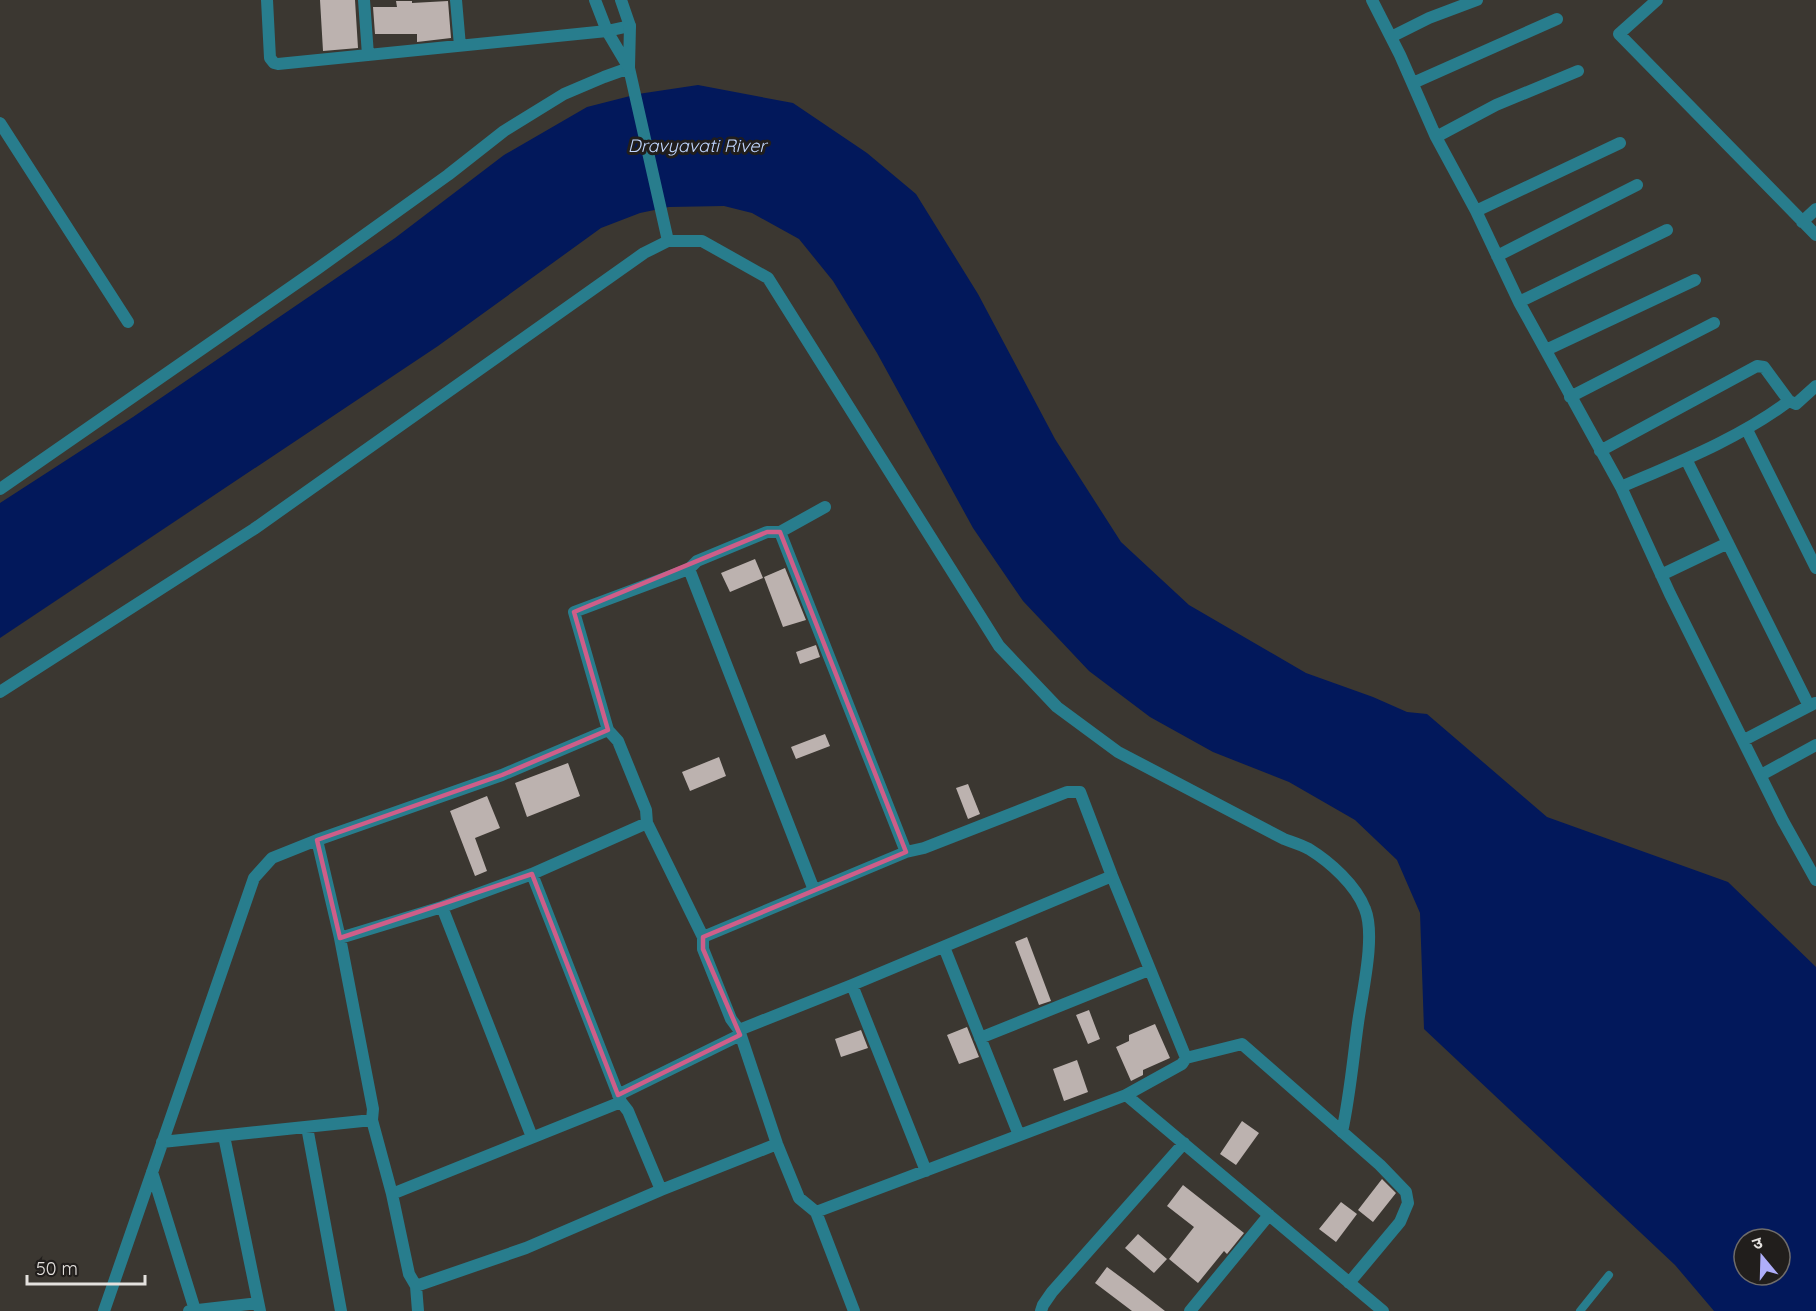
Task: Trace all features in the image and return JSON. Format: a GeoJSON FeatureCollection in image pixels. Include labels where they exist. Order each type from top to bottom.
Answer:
{"type":"FeatureCollection","features":[{"type":"Feature","properties":{"kind":"street"},"geometry":{"type":"LineString","coordinates":[[267,0],[270,58],[274,63],[279,64],[607,31],[630,26]]}},
{"type":"Feature","properties":{"kind":"street"},"geometry":{"type":"LineString","coordinates":[[364,0],[368,55]]}},
{"type":"Feature","properties":{"kind":"street"},"geometry":{"type":"LineString","coordinates":[[456,0],[460,46]]}},
{"type":"Feature","properties":{"kind":"street"},"geometry":{"type":"LineString","coordinates":[[595,0],[607,31],[629,68]]}},
{"type":"Feature","properties":{"kind":"street"},"geometry":{"type":"LineString","coordinates":[[621,0],[630,26],[629,68],[668,241]]}},
{"type":"Feature","properties":{"kind":"street"},"geometry":{"type":"LineString","coordinates":[[1372,0],[1413,83],[1436,137],[1476,211],[1519,302],[1621,487],[1661,575],[1816,880]]}},
{"type":"Feature","properties":{"kind":"street"},"geometry":{"type":"LineString","coordinates":[[1391,37],[1429,18],[1477,0]]}},
{"type":"Feature","properties":{"kind":"street"},"geometry":{"type":"LineString","coordinates":[[1657,0],[1619,33],[1816,236]]}},
{"type":"Feature","properties":{"kind":"street"},"geometry":{"type":"LineString","coordinates":[[1413,83],[1557,19]]}},
{"type":"Feature","properties":{"kind":"street"},"geometry":{"type":"LineString","coordinates":[[0,489],[327,262],[448,175],[504,131],[564,94],[604,76],[629,68]]}},
{"type":"Feature","properties":{"kind":"street"},"geometry":{"type":"LineString","coordinates":[[1436,137],[1496,105],[1578,71]]}},
{"type":"Feature","properties":{"kind":"street"},"geometry":{"type":"LineString","coordinates":[[0,123],[128,322]]}},
{"type":"Feature","properties":{"kind":"street"},"geometry":{"type":"LineString","coordinates":[[1476,211],[1620,143]]}},
{"type":"Feature","properties":{"kind":"street"},"geometry":{"type":"LineString","coordinates":[[1497,256],[1637,185]]}},
{"type":"Feature","properties":{"kind":"street"},"geometry":{"type":"LineString","coordinates":[[1802,222],[1816,209]]}},
{"type":"Feature","properties":{"kind":"street"},"geometry":{"type":"LineString","coordinates":[[1519,302],[1667,230]]}},
{"type":"Feature","properties":{"kind":"street"},"geometry":{"type":"LineString","coordinates":[[0,692],[254,529],[644,253],[668,241],[702,241],[768,278],[999,646],[1057,706],[1118,752],[1309,849],[1350,885],[1366,911],[1368,956],[1350,1093],[1342,1132]]}},
{"type":"Feature","properties":{"kind":"street"},"geometry":{"type":"LineString","coordinates":[[1546,350],[1695,280]]}},
{"type":"Feature","properties":{"kind":"street"},"geometry":{"type":"LineString","coordinates":[[1570,397],[1714,323]]}},
{"type":"Feature","properties":{"kind":"street"},"geometry":{"type":"LineString","coordinates":[[1600,451],[1757,366],[1764,367],[1789,401],[1796,404],[1816,386]]}},
{"type":"Feature","properties":{"kind":"street"},"geometry":{"type":"LineString","coordinates":[[1621,487],[1747,430],[1789,401]]}},
{"type":"Feature","properties":{"kind":"street"},"geometry":{"type":"LineString","coordinates":[[1747,430],[1816,568]]}},
{"type":"Feature","properties":{"kind":"street"},"geometry":{"type":"LineString","coordinates":[[1686,459],[1812,704],[1744,740]]}},
{"type":"Feature","properties":{"kind":"street"},"geometry":{"type":"LineString","coordinates":[[825,507],[780,532],[767,532],[697,561],[689,569],[573,612],[608,730],[618,741],[646,810],[647,823],[703,937],[703,949],[731,1019],[739,1032],[777,1144],[799,1198],[816,1212],[854,1311]]}},
{"type":"Feature","properties":{"kind":"street"},"geometry":{"type":"LineString","coordinates":[[780,532],[906,852]]}},
{"type":"Feature","properties":{"kind":"street"},"geometry":{"type":"LineString","coordinates":[[1661,575],[1728,543]]}},
{"type":"Feature","properties":{"kind":"street"},"geometry":{"type":"LineString","coordinates":[[689,569],[814,890]]}},
{"type":"Feature","properties":{"kind":"street"},"geometry":{"type":"LineString","coordinates":[[104,1311],[254,878],[272,858],[316,840],[502,775],[608,730]]}},
{"type":"Feature","properties":{"kind":"street"},"geometry":{"type":"LineString","coordinates":[[1761,775],[1816,746]]}},
{"type":"Feature","properties":{"kind":"street"},"geometry":{"type":"LineString","coordinates":[[703,937],[906,852],[924,848],[1067,792],[1080,792],[1186,1058]]}},
{"type":"Feature","properties":{"kind":"street"},"geometry":{"type":"LineString","coordinates":[[340,938],[442,907],[532,874],[647,823]]}},
{"type":"Feature","properties":{"kind":"street"},"geometry":{"type":"LineString","coordinates":[[316,840],[340,938],[373,1109],[372,1120],[392,1194],[409,1274],[416,1287],[418,1311]]}},
{"type":"Feature","properties":{"kind":"street"},"geometry":{"type":"LineString","coordinates":[[532,874],[620,1098],[628,1111],[661,1190]]}},
{"type":"Feature","properties":{"kind":"street"},"geometry":{"type":"LineString","coordinates":[[392,1194],[620,1098],[739,1032],[1112,876]]}},
{"type":"Feature","properties":{"kind":"street"},"geometry":{"type":"LineString","coordinates":[[442,907],[532,1137]]}},
{"type":"Feature","properties":{"kind":"street"},"geometry":{"type":"LineString","coordinates":[[944,947],[1019,1135]]}},
{"type":"Feature","properties":{"kind":"street"},"geometry":{"type":"LineString","coordinates":[[980,1038],[1149,970]]}},
{"type":"Feature","properties":{"kind":"street"},"geometry":{"type":"LineString","coordinates":[[852,985],[926,1171]]}},
{"type":"Feature","properties":{"kind":"street"},"geometry":{"type":"LineString","coordinates":[[816,1212],[1126,1095],[1182,1064],[1186,1058],[1242,1044],[1406,1192],[1408,1203],[1400,1222],[1349,1283]]}},
{"type":"Feature","properties":{"kind":"street"},"geometry":{"type":"LineString","coordinates":[[1126,1095],[1383,1311]]}},
{"type":"Feature","properties":{"kind":"street"},"geometry":{"type":"LineString","coordinates":[[162,1142],[372,1120]]}},
{"type":"Feature","properties":{"kind":"street"},"geometry":{"type":"LineString","coordinates":[[307,1127],[341,1311]]}},
{"type":"Feature","properties":{"kind":"street"},"geometry":{"type":"LineString","coordinates":[[189,1311],[259,1307],[224,1136]]}},
{"type":"Feature","properties":{"kind":"street"},"geometry":{"type":"LineString","coordinates":[[1041,1311],[1042,1305],[1052,1292],[1184,1143]]}},
{"type":"Feature","properties":{"kind":"street"},"geometry":{"type":"LineString","coordinates":[[416,1287],[526,1248],[661,1190],[777,1144]]}},
{"type":"Feature","properties":{"kind":"street"},"geometry":{"type":"LineString","coordinates":[[152,1172],[195,1310]]}},
{"type":"Feature","properties":{"kind":"street"},"geometry":{"type":"LineString","coordinates":[[1190,1311],[1269,1215]]}},
{"type":"Feature","properties":{"kind":"lane"},"geometry":{"type":"LineString","coordinates":[[1580,1311],[1609,1275]]}},
{"type":"Feature","properties":{"kind":"highlighted area"},"geometry":{"type":"Polygon","coordinates":[[[767,532],[780,532],[906,852],[703,937],[703,949],[740,1035],[618,1095],[532,874],[340,938],[317,840],[502,775],[608,730],[574,612],[767,532]]]}},
{"type":"Feature","properties":{"kind":"water","name":"Dravyavati River"},"geometry":{"type":"Polygon","coordinates":[[[698,85],[793,103],[867,153],[916,194],[978,294],[1055,439],[1121,542],[1189,605],[1306,673],[1407,712],[1427,714],[1547,817],[1728,882],[1816,967],[1816,1311],[1714,1311],[1675,1265],[1424,1029],[1420,913],[1397,860],[1355,820],[1289,782],[1213,752],[1150,717],[1089,671],[1023,601],[973,528],[877,353],[833,281],[799,239],[752,213],[724,206],[669,207],[640,213],[601,228],[438,346],[0,638],[0,503],[133,417],[395,238],[504,155],[587,107],[638,94],[698,85]]]}},
{"type":"Feature","properties":{"kind":"building"},"geometry":{"type":"Polygon","coordinates":[[[320,0],[355,0],[358,48],[323,51],[320,0]]]}},
{"type":"Feature","properties":{"kind":"building"},"geometry":{"type":"Polygon","coordinates":[[[396,1],[412,1],[412,3],[448,1],[451,38],[417,42],[417,34],[375,34],[373,7],[397,7],[396,1]]]}},
{"type":"Feature","properties":{"kind":"building"},"geometry":{"type":"Polygon","coordinates":[[[755,559],[763,578],[730,592],[721,573],[755,559]]]}},
{"type":"Feature","properties":{"kind":"building"},"geometry":{"type":"Polygon","coordinates":[[[785,568],[806,620],[783,627],[764,577],[785,568]]]}},
{"type":"Feature","properties":{"kind":"building"},"geometry":{"type":"Polygon","coordinates":[[[816,645],[820,657],[800,664],[796,652],[816,645]]]}},
{"type":"Feature","properties":{"kind":"building"},"geometry":{"type":"Polygon","coordinates":[[[825,734],[830,746],[796,759],[791,747],[825,734]]]}},
{"type":"Feature","properties":{"kind":"building"},"geometry":{"type":"Polygon","coordinates":[[[719,757],[726,776],[690,791],[682,772],[719,757]]]}},
{"type":"Feature","properties":{"kind":"building"},"geometry":{"type":"Polygon","coordinates":[[[568,763],[580,796],[527,817],[515,783],[568,763]]]}},
{"type":"Feature","properties":{"kind":"building"},"geometry":{"type":"Polygon","coordinates":[[[968,784],[980,814],[968,819],[956,788],[968,784]]]}},
{"type":"Feature","properties":{"kind":"building"},"geometry":{"type":"Polygon","coordinates":[[[487,796],[500,828],[475,838],[487,871],[475,876],[450,811],[487,796]]]}},
{"type":"Feature","properties":{"kind":"building"},"geometry":{"type":"Polygon","coordinates":[[[1027,937],[1051,1001],[1039,1005],[1015,942],[1027,937]]]}},
{"type":"Feature","properties":{"kind":"building"},"geometry":{"type":"Polygon","coordinates":[[[1089,1010],[1100,1039],[1088,1044],[1076,1015],[1089,1010]]]}},
{"type":"Feature","properties":{"kind":"building"},"geometry":{"type":"Polygon","coordinates":[[[1155,1024],[1170,1058],[1143,1070],[1143,1075],[1131,1081],[1116,1047],[1129,1041],[1129,1035],[1155,1024]]]}},
{"type":"Feature","properties":{"kind":"building"},"geometry":{"type":"Polygon","coordinates":[[[967,1027],[979,1057],[959,1064],[947,1035],[967,1027]]]}},
{"type":"Feature","properties":{"kind":"building"},"geometry":{"type":"Polygon","coordinates":[[[861,1030],[868,1048],[841,1057],[835,1039],[861,1030]]]}},
{"type":"Feature","properties":{"kind":"building"},"geometry":{"type":"Polygon","coordinates":[[[1077,1060],[1088,1092],[1064,1101],[1053,1069],[1077,1060]]]}},
{"type":"Feature","properties":{"kind":"building"},"geometry":{"type":"Polygon","coordinates":[[[1242,1121],[1259,1133],[1236,1165],[1220,1154],[1242,1121]]]}},
{"type":"Feature","properties":{"kind":"building"},"geometry":{"type":"Polygon","coordinates":[[[1382,1179],[1396,1193],[1373,1222],[1358,1210],[1382,1179]]]}},
{"type":"Feature","properties":{"kind":"building"},"geometry":{"type":"Polygon","coordinates":[[[1183,1185],[1244,1233],[1227,1254],[1224,1251],[1198,1283],[1169,1259],[1194,1227],[1167,1206],[1183,1185]]]}},
{"type":"Feature","properties":{"kind":"building"},"geometry":{"type":"Polygon","coordinates":[[[1341,1202],[1357,1214],[1336,1242],[1319,1229],[1341,1202]]]}},
{"type":"Feature","properties":{"kind":"building"},"geometry":{"type":"Polygon","coordinates":[[[1138,1234],[1167,1259],[1154,1273],[1125,1248],[1138,1234]]]}},
{"type":"Feature","properties":{"kind":"building"},"geometry":{"type":"Polygon","coordinates":[[[1107,1267],[1165,1311],[1132,1311],[1095,1283],[1107,1267]]]}}]}
